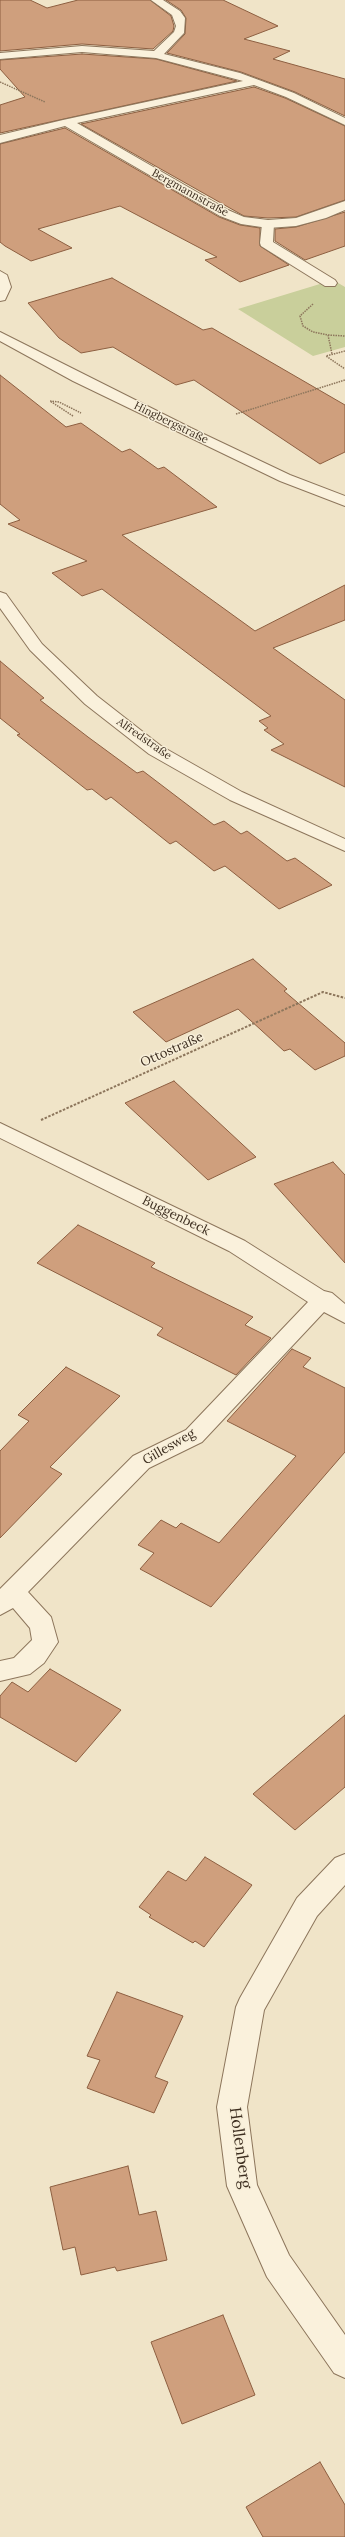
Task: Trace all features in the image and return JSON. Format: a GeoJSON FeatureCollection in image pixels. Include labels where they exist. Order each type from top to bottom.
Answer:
{"type":"FeatureCollection","features":[{"type":"Feature","properties":{"kind":"street"},"geometry":{"type":"LineString","coordinates":[[156,0],[176,13],[180,18],[181,26],[179,32],[168,45],[156,55]]}},
{"type":"Feature","properties":{"kind":"street"},"geometry":{"type":"LineString","coordinates":[[0,56],[82,49],[156,55],[209,67],[254,82],[290,95],[345,122]]}},
{"type":"Feature","properties":{"kind":"street"},"geometry":{"type":"LineString","coordinates":[[0,139],[118,110],[181,99],[254,82]]}},
{"type":"Feature","properties":{"kind":"street","name":"Bergmannstraße"},"geometry":{"type":"LineString","coordinates":[[67,122],[224,213],[241,220],[268,224],[296,222],[322,215],[345,205]]}},
{"type":"Feature","properties":{"kind":"street"},"geometry":{"type":"LineString","coordinates":[[268,224],[266,243],[330,283]]}},
{"type":"Feature","properties":{"kind":"street"},"geometry":{"type":"LineString","coordinates":[[0,275],[4,287],[0,297]]}},
{"type":"Feature","properties":{"kind":"street","name":"Hingbergstraße"},"geometry":{"type":"LineString","coordinates":[[0,336],[78,378],[186,431],[285,478],[345,501]]}},
{"type":"Feature","properties":{"kind":"street","name":"Alfredstraße"},"geometry":{"type":"LineString","coordinates":[[0,597],[36,647],[91,700],[155,750],[236,796],[345,846]]}},
{"type":"Feature","properties":{"kind":"street","name":"Buggenbeck"},"geometry":{"type":"LineString","coordinates":[[4,1132],[237,1246],[324,1299],[345,1315]]}},
{"type":"Feature","properties":{"kind":"street","name":"Gillesweg"},"geometry":{"type":"LineString","coordinates":[[0,1670],[21,1667],[36,1656],[45,1642],[42,1624],[6,1598],[141,1462],[194,1436],[324,1299]]}},
{"type":"Feature","properties":{"kind":"street","name":"Hollenberg"},"geometry":{"type":"LineString","coordinates":[[345,1866],[306,1907],[250,2007],[232,2107],[242,2186],[278,2266],[345,2362]]}},
{"type":"Feature","properties":{"kind":"path"},"geometry":{"type":"LineString","coordinates":[[0,82],[82,119]]}},
{"type":"Feature","properties":{"kind":"path"},"geometry":{"type":"LineString","coordinates":[[330,283],[330,288],[300,316],[303,326],[313,332],[345,336]]}},
{"type":"Feature","properties":{"kind":"path"},"geometry":{"type":"LineString","coordinates":[[328,335],[332,354]]}},
{"type":"Feature","properties":{"kind":"path"},"geometry":{"type":"LineString","coordinates":[[345,351],[326,356],[345,369]]}},
{"type":"Feature","properties":{"kind":"path"},"geometry":{"type":"LineString","coordinates":[[236,414],[345,380]]}},
{"type":"Feature","properties":{"kind":"path"},"geometry":{"type":"LineString","coordinates":[[74,416],[50,401],[59,402],[81,413]]}},
{"type":"Feature","properties":{"kind":"path","name":"Ottostraße"},"geometry":{"type":"LineString","coordinates":[[4,1132],[324,992],[345,998]]}},
{"type":"Feature","properties":{"kind":"green space"},"geometry":{"type":"Polygon","coordinates":[[[333,280],[345,287],[345,347],[313,356],[238,309],[333,280]]]}},
{"type":"Feature","properties":{"kind":"building"},"geometry":{"type":"Polygon","coordinates":[[[0,0],[30,0],[47,8],[78,0],[150,0],[171,16],[174,26],[173,31],[153,49],[82,44],[0,51],[0,0]]]}},
{"type":"Feature","properties":{"kind":"building"},"geometry":{"type":"Polygon","coordinates":[[[166,0],[223,0],[278,26],[244,39],[290,51],[273,59],[345,79],[345,116],[295,92],[241,72],[167,53],[185,34],[186,18],[181,10],[166,0]]]}},
{"type":"Feature","properties":{"kind":"building"},"geometry":{"type":"Polygon","coordinates":[[[82,54],[156,59],[237,81],[0,133],[0,105],[25,97],[0,69],[0,60],[82,54]]]}},
{"type":"Feature","properties":{"kind":"building"},"geometry":{"type":"Polygon","coordinates":[[[254,87],[285,98],[345,126],[345,200],[296,217],[268,218],[244,216],[81,124],[254,87]]]}},
{"type":"Feature","properties":{"kind":"building"},"geometry":{"type":"Polygon","coordinates":[[[65,128],[219,217],[240,225],[260,228],[260,246],[289,265],[240,282],[205,260],[217,257],[120,206],[38,229],[72,248],[31,261],[5,246],[0,242],[0,144],[65,128]]]}},
{"type":"Feature","properties":{"kind":"building"},"geometry":{"type":"Polygon","coordinates":[[[345,212],[345,246],[305,260],[275,241],[275,229],[296,227],[345,212]]]}},
{"type":"Feature","properties":{"kind":"building"},"geometry":{"type":"Polygon","coordinates":[[[112,278],[203,330],[212,328],[345,405],[345,452],[320,464],[194,380],[176,385],[113,347],[81,353],[59,338],[28,303],[112,278]]]}},
{"type":"Feature","properties":{"kind":"building"},"geometry":{"type":"Polygon","coordinates":[[[0,375],[66,427],[81,423],[122,452],[130,449],[158,469],[164,467],[217,507],[122,535],[255,631],[345,585],[345,620],[273,648],[345,700],[345,787],[271,750],[284,744],[264,730],[268,728],[259,721],[271,716],[102,589],[82,596],[52,573],[87,561],[8,524],[20,520],[0,504],[0,375]]]}},
{"type":"Feature","properties":{"kind":"building"},"geometry":{"type":"Polygon","coordinates":[[[0,661],[44,698],[40,700],[88,737],[137,773],[143,771],[214,825],[224,821],[241,834],[247,831],[287,861],[295,858],[332,885],[279,909],[225,866],[214,871],[176,841],[170,844],[111,797],[106,800],[92,789],[87,790],[17,735],[20,734],[0,718],[0,661]]]}},
{"type":"Feature","properties":{"kind":"building"},"geometry":{"type":"Polygon","coordinates":[[[253,959],[287,989],[284,991],[345,1043],[345,1056],[315,1070],[290,1049],[284,1051],[238,1009],[166,1042],[133,1012],[253,959]]]}},
{"type":"Feature","properties":{"kind":"building"},"geometry":{"type":"Polygon","coordinates":[[[174,1081],[256,1157],[208,1180],[125,1103],[174,1081]]]}},
{"type":"Feature","properties":{"kind":"building"},"geometry":{"type":"Polygon","coordinates":[[[333,1162],[345,1175],[345,1263],[274,1184],[333,1162]]]}},
{"type":"Feature","properties":{"kind":"building"},"geometry":{"type":"Polygon","coordinates":[[[78,1225],[155,1263],[151,1267],[253,1317],[245,1325],[271,1338],[236,1375],[157,1335],[163,1328],[37,1263],[78,1225]]]}},
{"type":"Feature","properties":{"kind":"building"},"geometry":{"type":"Polygon","coordinates":[[[292,1349],[311,1358],[303,1367],[345,1388],[345,1452],[211,1607],[140,1569],[154,1553],[138,1545],[161,1520],[176,1528],[181,1523],[219,1543],[296,1456],[227,1421],[292,1349]]]}},
{"type":"Feature","properties":{"kind":"building"},"geometry":{"type":"Polygon","coordinates":[[[66,1367],[120,1396],[50,1467],[62,1474],[0,1538],[0,1451],[29,1421],[18,1415],[66,1367]]]}},
{"type":"Feature","properties":{"kind":"building"},"geometry":{"type":"Polygon","coordinates":[[[50,1669],[121,1710],[76,1762],[0,1717],[0,1696],[12,1682],[28,1692],[50,1669]]]}},
{"type":"Feature","properties":{"kind":"building"},"geometry":{"type":"Polygon","coordinates":[[[345,1715],[345,1787],[295,1830],[253,1794],[345,1715]]]}},
{"type":"Feature","properties":{"kind":"building"},"geometry":{"type":"Polygon","coordinates":[[[205,1857],[252,1885],[204,1947],[195,1941],[193,1943],[149,1917],[151,1915],[139,1907],[168,1871],[186,1881],[205,1857]]]}},
{"type":"Feature","properties":{"kind":"building"},"geometry":{"type":"Polygon","coordinates":[[[117,1992],[183,2016],[155,2077],[168,2082],[154,2113],[87,2088],[100,2060],[87,2056],[117,1992]]]}},
{"type":"Feature","properties":{"kind":"building"},"geometry":{"type":"Polygon","coordinates":[[[128,2166],[139,2215],[156,2211],[167,2260],[117,2271],[115,2267],[81,2275],[75,2247],[63,2250],[50,2187],[128,2166]]]}},
{"type":"Feature","properties":{"kind":"building"},"geometry":{"type":"Polygon","coordinates":[[[223,2315],[255,2395],[182,2424],[151,2342],[223,2315]]]}},
{"type":"Feature","properties":{"kind":"building"},"geometry":{"type":"Polygon","coordinates":[[[320,2462],[345,2505],[345,2537],[263,2537],[246,2507],[320,2462]]]}}]}
